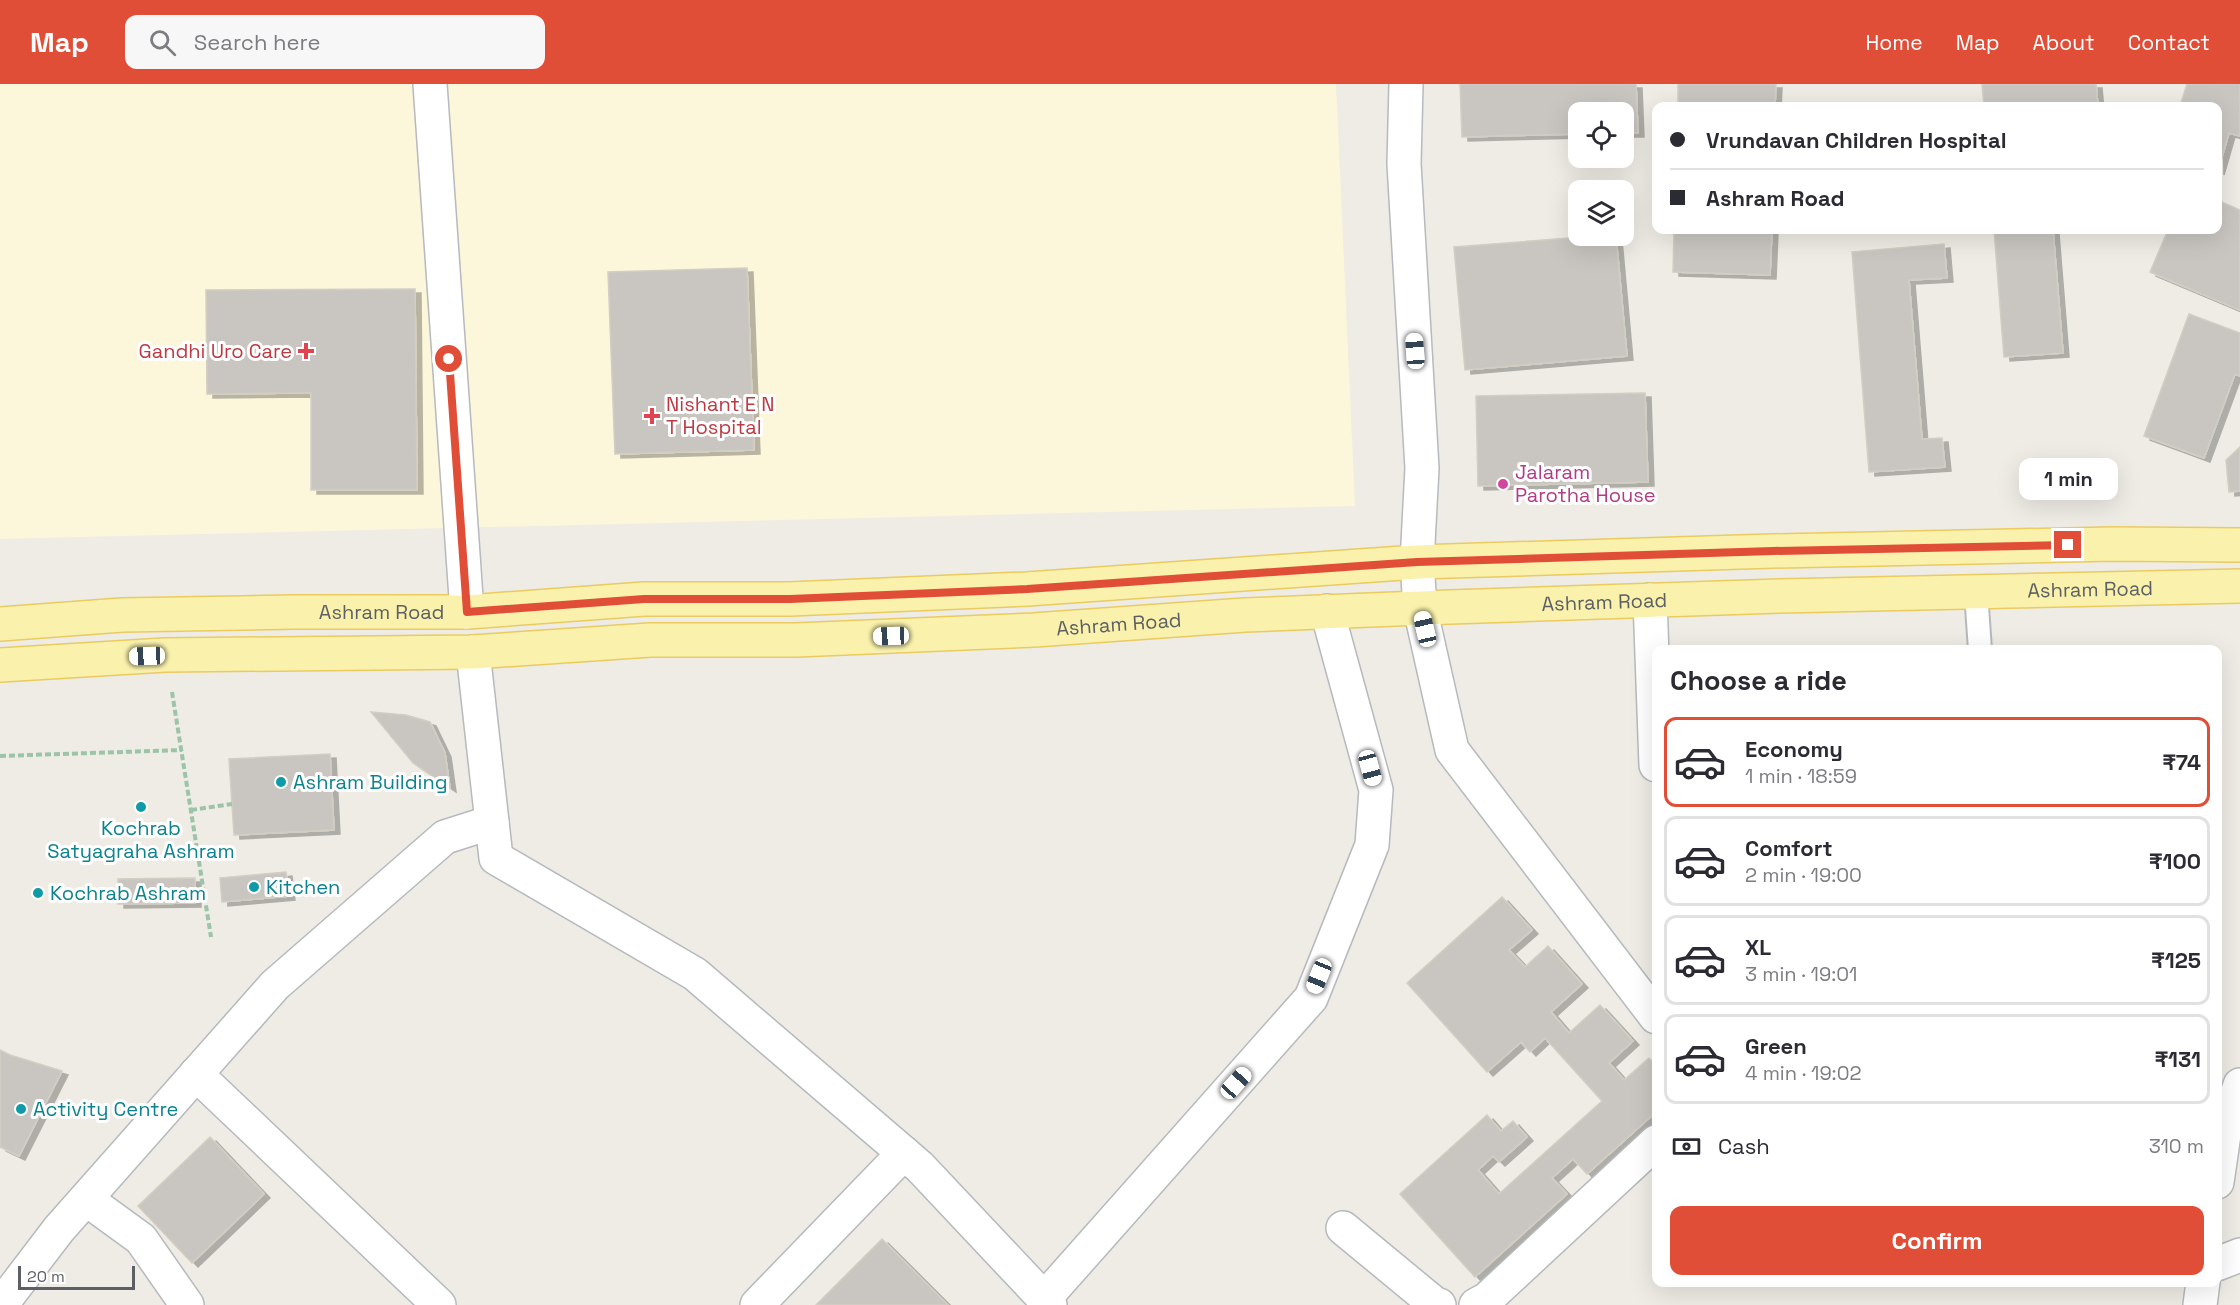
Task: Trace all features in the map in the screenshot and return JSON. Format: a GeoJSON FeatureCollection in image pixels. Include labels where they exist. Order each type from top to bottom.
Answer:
{"type":"FeatureCollection","features":[{"type":"Feature","properties":{"kind":"main road","name":"Ashram Road"},"geometry":{"type":"LineString","coordinates":[[0,624],[145,615],[467,612],[644,599],[790,599],[1027,589],[1417,562],[1773,551],[2113,544],[2240,545]]}},
{"type":"Feature","properties":{"kind":"main road","name":"Ashram Road"},"geometry":{"type":"LineString","coordinates":[[0,665],[153,655],[473,652],[650,640],[796,640],[1022,631],[1245,615],[1420,608],[1650,600],[2240,586]]}},
{"type":"Feature","properties":{"kind":"street"},"geometry":{"type":"LineString","coordinates":[[430,84],[467,612]]}},
{"type":"Feature","properties":{"kind":"street"},"geometry":{"type":"LineString","coordinates":[[1406,84],[1404,164],[1422,468],[1417,562],[1420,608],[1452,750],[1652,1012]]}},
{"type":"Feature","properties":{"kind":"street"},"geometry":{"type":"LineString","coordinates":[[1650,600],[1652,655]]}},
{"type":"Feature","properties":{"kind":"street"},"geometry":{"type":"LineString","coordinates":[[473,652],[496,858],[695,974],[920,1167],[1047,1302],[1311,998],[1372,845],[1376,790],[1327,612]]}},
{"type":"Feature","properties":{"kind":"street"},"geometry":{"type":"LineString","coordinates":[[1,1305],[59,1229],[275,985],[445,837],[492,822]]}},
{"type":"Feature","properties":{"kind":"street"},"geometry":{"type":"LineString","coordinates":[[196,1074],[440,1305]]}},
{"type":"Feature","properties":{"kind":"street"},"geometry":{"type":"LineString","coordinates":[[2222,1148],[2224,1134],[2240,1085]]}},
{"type":"Feature","properties":{"kind":"street"},"geometry":{"type":"LineString","coordinates":[[1476,1305],[1487,1299],[1652,1146]]}},
{"type":"Feature","properties":{"kind":"street"},"geometry":{"type":"LineString","coordinates":[[757,1305],[904,1153]]}},
{"type":"Feature","properties":{"kind":"street"},"geometry":{"type":"LineString","coordinates":[[86,1199],[141,1239],[187,1305]]}},
{"type":"Feature","properties":{"kind":"street"},"geometry":{"type":"LineString","coordinates":[[1343,1228],[1439,1305]]}},
{"type":"Feature","properties":{"kind":"street"},"geometry":{"type":"LineString","coordinates":[[2222,1262],[2240,1255]]}},
{"type":"Feature","properties":{"kind":"street"},"geometry":{"type":"LineString","coordinates":[[2200,1305],[2202,1287]]}},
{"type":"Feature","properties":{"kind":"lane"},"geometry":{"type":"LineString","coordinates":[[1976,592],[1980,645]]}},
{"type":"Feature","properties":{"kind":"path"},"geometry":{"type":"LineString","coordinates":[[177,720],[211,937]]}},
{"type":"Feature","properties":{"kind":"path"},"geometry":{"type":"LineString","coordinates":[[0,756],[182,750]]}},
{"type":"Feature","properties":{"kind":"path"},"geometry":{"type":"LineString","coordinates":[[191,810],[232,804]]}},
{"type":"Feature","properties":{"kind":"shaded area"},"geometry":{"type":"Polygon","coordinates":[[[0,84],[1336,84],[1355,506],[0,539],[0,84]]]}},
{"type":"Feature","properties":{"kind":"building"},"geometry":{"type":"Polygon","coordinates":[[[1460,84],[1636,84],[1638,133],[1634,133],[1634,102],[1568,102],[1568,134],[1462,137],[1460,84]]]}},
{"type":"Feature","properties":{"kind":"building"},"geometry":{"type":"Polygon","coordinates":[[[1678,84],[1776,84],[1775,102],[1678,102],[1678,84]]]}},
{"type":"Feature","properties":{"kind":"building"},"geometry":{"type":"Polygon","coordinates":[[[1982,84],[2096,84],[2098,102],[1984,102],[1982,84]]]}},
{"type":"Feature","properties":{"kind":"building"},"geometry":{"type":"Polygon","coordinates":[[[2187,84],[2240,84],[2240,136],[2229,133],[2222,157],[2222,102],[2181,102],[2187,84]]]}},
{"type":"Feature","properties":{"kind":"building"},"geometry":{"type":"Polygon","coordinates":[[[2222,202],[2240,210],[2240,310],[2150,272],[2166,234],[2222,234],[2222,202]]]}},
{"type":"Feature","properties":{"kind":"building"},"geometry":{"type":"Polygon","coordinates":[[[1674,234],[1772,234],[1770,275],[1673,272],[1674,234]]]}},
{"type":"Feature","properties":{"kind":"building"},"geometry":{"type":"Polygon","coordinates":[[[1994,234],[2053,234],[2063,353],[2004,357],[1994,234]]]}},
{"type":"Feature","properties":{"kind":"building"},"geometry":{"type":"Polygon","coordinates":[[[1568,238],[1568,246],[1617,246],[1627,356],[1465,370],[1454,247],[1568,238]]]}},
{"type":"Feature","properties":{"kind":"building"},"geometry":{"type":"Polygon","coordinates":[[[1944,244],[1947,278],[1909,280],[1922,439],[1942,438],[1945,467],[1869,472],[1852,252],[1944,244]]]}},
{"type":"Feature","properties":{"kind":"building"},"geometry":{"type":"Polygon","coordinates":[[[747,268],[754,450],[615,454],[608,272],[747,268]]]}},
{"type":"Feature","properties":{"kind":"building"},"geometry":{"type":"Polygon","coordinates":[[[415,289],[417,490],[311,490],[311,393],[207,394],[206,290],[415,289]]]}},
{"type":"Feature","properties":{"kind":"building"},"geometry":{"type":"Polygon","coordinates":[[[2189,314],[2240,333],[2240,376],[2235,374],[2204,458],[2144,436],[2189,314]]]}},
{"type":"Feature","properties":{"kind":"building"},"geometry":{"type":"Polygon","coordinates":[[[1645,393],[1648,482],[1478,486],[1476,396],[1645,393]]]}},
{"type":"Feature","properties":{"kind":"building"},"geometry":{"type":"Polygon","coordinates":[[[2240,447],[2240,491],[2229,492],[2226,460],[2240,447]]]}},
{"type":"Feature","properties":{"kind":"building"},"geometry":{"type":"Polygon","coordinates":[[[371,712],[406,715],[430,722],[445,753],[450,788],[413,763],[371,712]]]}},
{"type":"Feature","properties":{"kind":"building","name":"Ashram Building"},"geometry":{"type":"Polygon","coordinates":[[[330,754],[334,830],[234,835],[229,759],[330,754]]]}},
{"type":"Feature","properties":{"kind":"building","name":"Kitchen"},"geometry":{"type":"Polygon","coordinates":[[[286,872],[289,896],[222,902],[220,878],[286,872]]]}},
{"type":"Feature","properties":{"kind":"building"},"geometry":{"type":"Polygon","coordinates":[[[195,878],[195,903],[118,904],[118,879],[195,878]]]}},
{"type":"Feature","properties":{"kind":"building"},"geometry":{"type":"Polygon","coordinates":[[[1502,897],[1532,930],[1509,950],[1525,967],[1548,946],[1582,984],[1551,1012],[1569,1033],[1600,1005],[1633,1041],[1609,1063],[1624,1080],[1649,1058],[1652,1061],[1652,1116],[1587,1174],[1573,1159],[1552,1178],[1567,1194],[1475,1277],[1400,1194],[1487,1115],[1501,1131],[1513,1121],[1527,1137],[1499,1162],[1493,1156],[1478,1170],[1499,1194],[1602,1101],[1545,1038],[1530,1052],[1521,1042],[1487,1072],[1407,983],[1502,897]]]}},
{"type":"Feature","properties":{"kind":"building","name":"Activity Centre"},"geometry":{"type":"Polygon","coordinates":[[[0,1050],[62,1071],[19,1156],[0,1147],[0,1050]]]}},
{"type":"Feature","properties":{"kind":"building"},"geometry":{"type":"Polygon","coordinates":[[[210,1137],[264,1194],[192,1263],[138,1206],[210,1137]]]}},
{"type":"Feature","properties":{"kind":"building"},"geometry":{"type":"Polygon","coordinates":[[[882,1239],[948,1305],[816,1305],[882,1239]]]}},
{"type":"Feature","properties":{"kind":"place","name":"Gandhi Uro Care"},"geometry":{"type":"Point","coordinates":[306,351]}},
{"type":"Feature","properties":{"kind":"place","name":"Nishant E N T Hospital"},"geometry":{"type":"Point","coordinates":[652,416]}},
{"type":"Feature","properties":{"kind":"place","name":"Jalaram Parotha House"},"geometry":{"type":"Point","coordinates":[1503,484]}},
{"type":"Feature","properties":{"kind":"place","name":"Ashram Building"},"geometry":{"type":"Point","coordinates":[281,782]}},
{"type":"Feature","properties":{"kind":"place","name":"Kochrab Satyagraha Ashram"},"geometry":{"type":"Point","coordinates":[141,807]}},
{"type":"Feature","properties":{"kind":"place","name":"Kitchen"},"geometry":{"type":"Point","coordinates":[254,887]}},
{"type":"Feature","properties":{"kind":"place","name":"Kochrab Ashram"},"geometry":{"type":"Point","coordinates":[38,893]}},
{"type":"Feature","properties":{"kind":"place","name":"Activity Centre"},"geometry":{"type":"Point","coordinates":[21,1109]}},
{"type":"Feature","properties":{"kind":"route"},"geometry":{"type":"LineString","coordinates":[[449,359],[467,612],[644,599],[790,599],[1027,589],[1417,562],[2068,545]]}}]}
